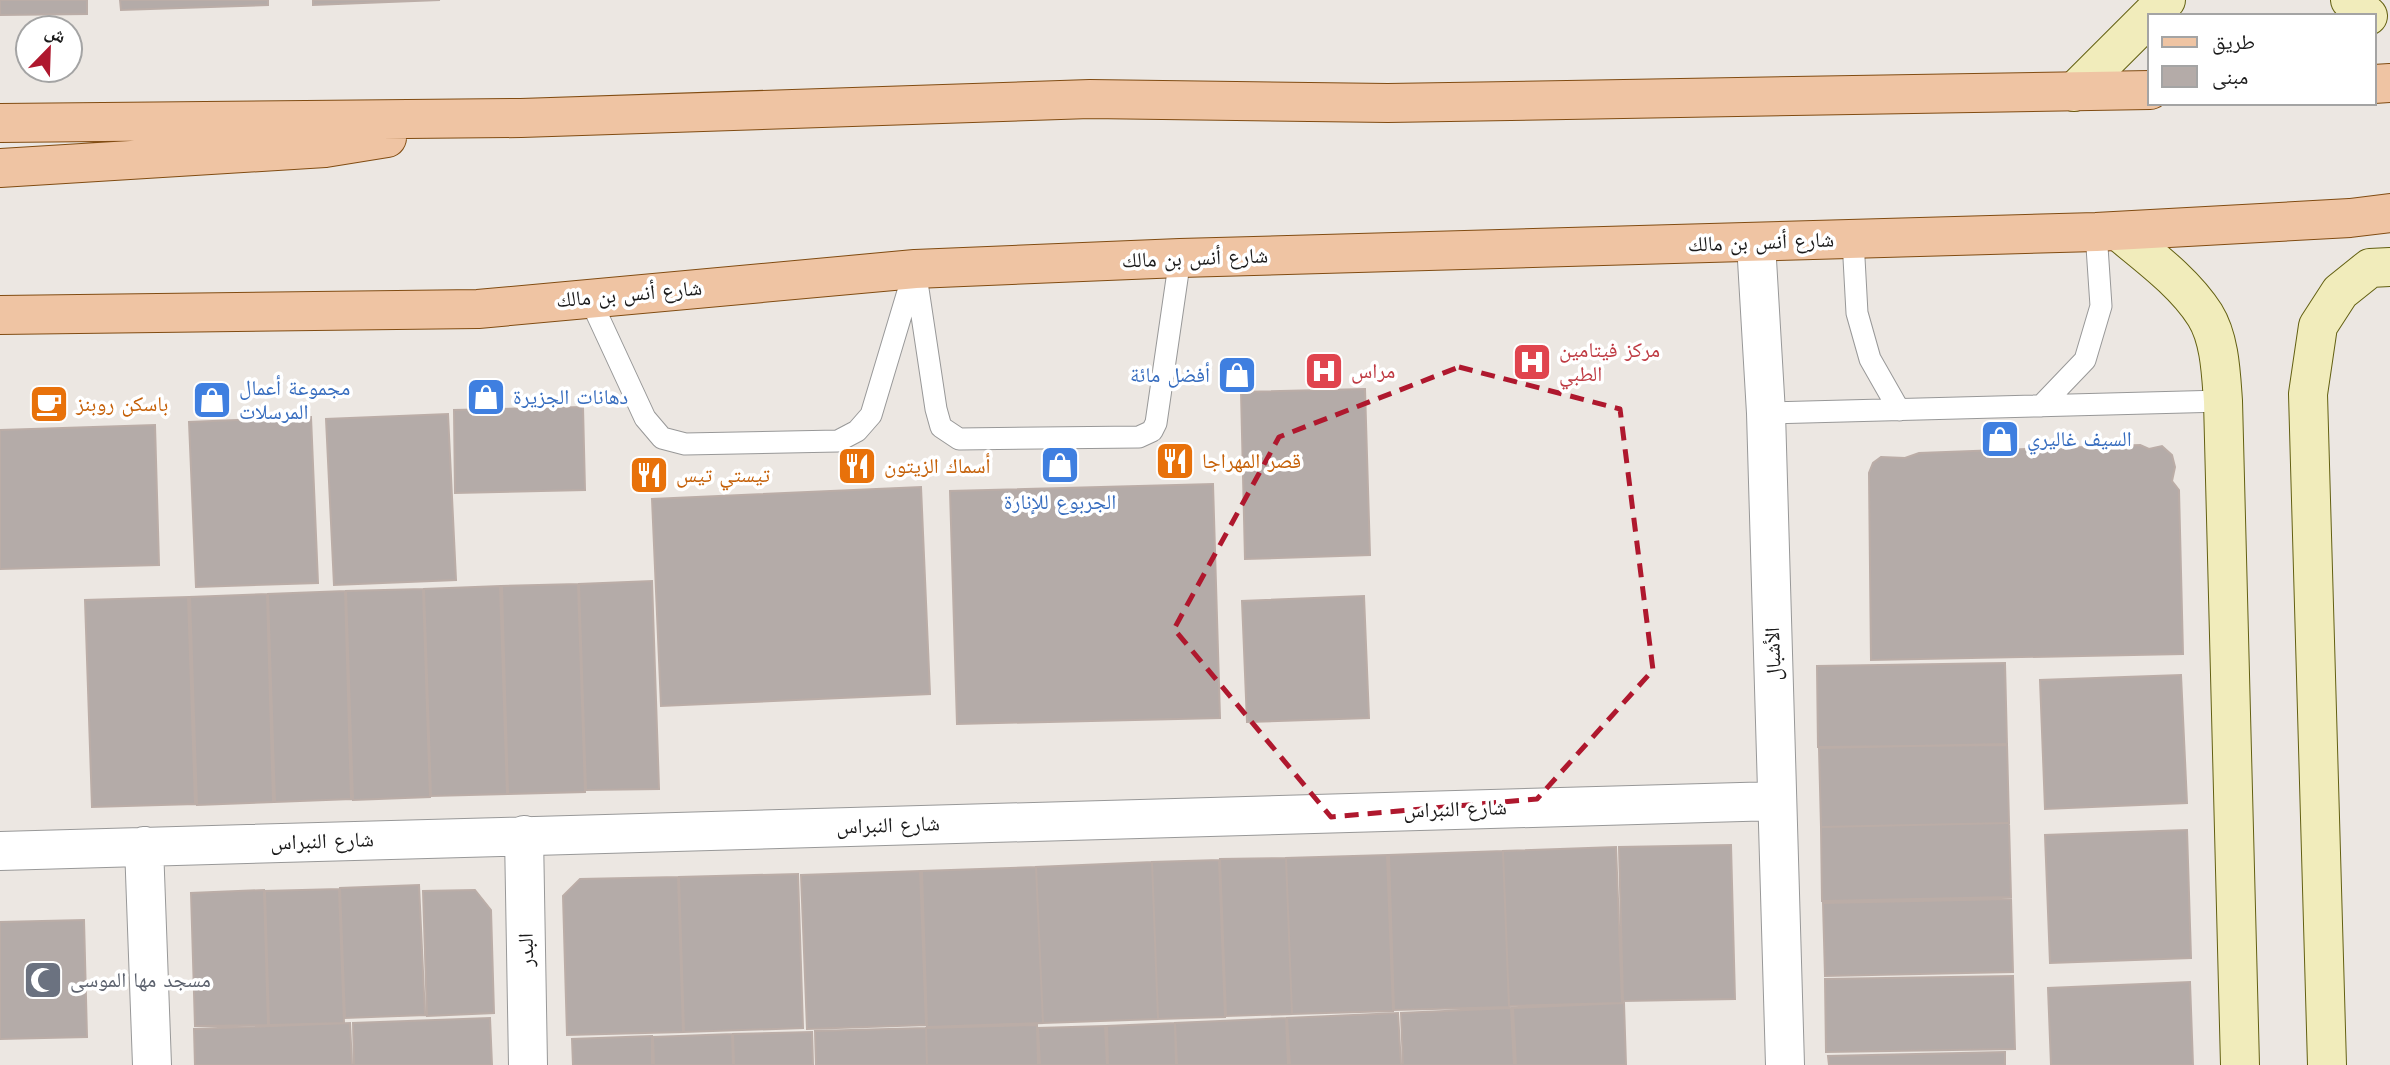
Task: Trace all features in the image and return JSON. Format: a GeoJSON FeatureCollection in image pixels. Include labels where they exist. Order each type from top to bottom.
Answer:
{"type":"FeatureCollection","features":[{"type":"Feature","properties":{"kind":"main road"},"geometry":{"type":"LineString","coordinates":[[0,123],[521,118],[1090,99],[1388,103],[2148,90]]}},
{"type":"Feature","properties":{"kind":"main road"},"geometry":{"type":"LineString","coordinates":[[0,168],[325,148],[521,118]]}},
{"type":"Feature","properties":{"kind":"main road","name":"شارع أنس بن مالك"},"geometry":{"type":"LineString","coordinates":[[0,315],[478,309],[915,269],[1180,258],[2107,232],[2350,218],[2390,213]]}},
{"type":"Feature","properties":{"kind":"main road"},"geometry":{"type":"LineString","coordinates":[[0,296],[478,309]]}},
{"type":"Feature","properties":{"kind":"street"},"geometry":{"type":"LineString","coordinates":[[2152,14],[2166,0]]}},
{"type":"Feature","properties":{"kind":"street"},"geometry":{"type":"LineString","coordinates":[[2350,0],[2366,14]]}},
{"type":"Feature","properties":{"kind":"street"},"geometry":{"type":"LineString","coordinates":[[2074,92],[2148,18]]}},
{"type":"Feature","properties":{"kind":"street"},"geometry":{"type":"LineString","coordinates":[[2376,23],[2390,34]]}},
{"type":"Feature","properties":{"kind":"street"},"geometry":{"type":"LineString","coordinates":[[2350,218],[2390,220]]}},
{"type":"Feature","properties":{"kind":"street"},"geometry":{"type":"LineString","coordinates":[[2107,232],[2175,279],[2206,317],[2219,357],[2223,401],[2240,1065]]}},
{"type":"Feature","properties":{"kind":"street","name":"الأشبال"},"geometry":{"type":"LineString","coordinates":[[1756,243],[1766,413],[1785,1065]]}},
{"type":"Feature","properties":{"kind":"street"},"geometry":{"type":"LineString","coordinates":[[2327,1065],[2308,394],[2318,326],[2340,292],[2370,268],[2390,267]]}},
{"type":"Feature","properties":{"kind":"street","name":"شارع النبراس"},"geometry":{"type":"LineString","coordinates":[[0,851],[1777,801]]}},
{"type":"Feature","properties":{"kind":"street","name":"البدر"},"geometry":{"type":"LineString","coordinates":[[524,835],[528,1065]]}},
{"type":"Feature","properties":{"kind":"street"},"geometry":{"type":"LineString","coordinates":[[144,846],[152,1065]]}},
{"type":"Feature","properties":{"kind":"lane"},"geometry":{"type":"LineString","coordinates":[[2041,406],[2085,360],[2101,306],[2107,232]]}},
{"type":"Feature","properties":{"kind":"lane"},"geometry":{"type":"LineString","coordinates":[[1853,240],[1857,313],[1870,359],[1899,410]]}},
{"type":"Feature","properties":{"kind":"lane"},"geometry":{"type":"LineString","coordinates":[[915,269],[936,409],[942,427],[959,439],[1139,438],[1152,431],[1156,423],[1180,258]]}},
{"type":"Feature","properties":{"kind":"lane"},"geometry":{"type":"LineString","coordinates":[[589,297],[645,418],[662,438],[685,444],[838,441],[857,431],[871,415],[915,269]]}},
{"type":"Feature","properties":{"kind":"lane"},"geometry":{"type":"LineString","coordinates":[[1766,413],[2223,401]]}},
{"type":"Feature","properties":{"kind":"highlighted area"},"geometry":{"type":"Polygon","coordinates":[[[1459,367],[1620,409],[1653,670],[1537,799],[1331,817],[1174,629],[1279,437],[1459,367]]]}},
{"type":"Feature","properties":{"kind":"building"},"geometry":{"type":"Polygon","coordinates":[[[0,0],[87,0],[87,14],[0,15],[0,0]]]}},
{"type":"Feature","properties":{"kind":"building"},"geometry":{"type":"Polygon","coordinates":[[[120,0],[268,0],[268,5],[121,10],[120,0]]]}},
{"type":"Feature","properties":{"kind":"building"},"geometry":{"type":"Polygon","coordinates":[[[313,0],[440,0],[313,5],[313,0]]]}},
{"type":"Feature","properties":{"kind":"building"},"geometry":{"type":"Polygon","coordinates":[[[1365,389],[1370,555],[1245,559],[1241,392],[1365,389]]]}},
{"type":"Feature","properties":{"kind":"building"},"geometry":{"type":"Polygon","coordinates":[[[583,407],[585,490],[455,493],[454,410],[583,407]]]}},
{"type":"Feature","properties":{"kind":"building"},"geometry":{"type":"Polygon","coordinates":[[[448,414],[456,580],[334,585],[326,419],[448,414]]]}},
{"type":"Feature","properties":{"kind":"building"},"geometry":{"type":"Polygon","coordinates":[[[311,417],[318,583],[196,587],[189,422],[311,417]]]}},
{"type":"Feature","properties":{"kind":"building"},"geometry":{"type":"Polygon","coordinates":[[[155,425],[159,565],[0,569],[0,430],[155,425]]]}},
{"type":"Feature","properties":{"kind":"building"},"geometry":{"type":"Polygon","coordinates":[[[2140,445],[2149,449],[2162,446],[2172,455],[2175,467],[2172,481],[2179,490],[2183,654],[1871,660],[1869,473],[1873,463],[1881,457],[1905,458],[1919,453],[2140,445]]]}},
{"type":"Feature","properties":{"kind":"building"},"geometry":{"type":"Polygon","coordinates":[[[1213,484],[1220,718],[957,724],[950,491],[1213,484]]]}},
{"type":"Feature","properties":{"kind":"building"},"geometry":{"type":"Polygon","coordinates":[[[921,487],[930,694],[661,706],[652,499],[921,487]]]}},
{"type":"Feature","properties":{"kind":"building"},"geometry":{"type":"Polygon","coordinates":[[[652,581],[659,789],[586,790],[579,584],[652,581]]]}},
{"type":"Feature","properties":{"kind":"building"},"geometry":{"type":"Polygon","coordinates":[[[578,584],[585,792],[508,794],[502,586],[578,584]]]}},
{"type":"Feature","properties":{"kind":"building"},"geometry":{"type":"Polygon","coordinates":[[[500,586],[507,794],[431,796],[424,589],[500,586]]]}},
{"type":"Feature","properties":{"kind":"building"},"geometry":{"type":"Polygon","coordinates":[[[423,589],[430,797],[353,800],[346,591],[423,589]]]}},
{"type":"Feature","properties":{"kind":"building"},"geometry":{"type":"Polygon","coordinates":[[[345,591],[351,799],[275,802],[268,594],[345,591]]]}},
{"type":"Feature","properties":{"kind":"building"},"geometry":{"type":"Polygon","coordinates":[[[267,594],[273,802],[197,805],[190,597],[267,594]]]}},
{"type":"Feature","properties":{"kind":"building"},"geometry":{"type":"Polygon","coordinates":[[[1364,596],[1369,718],[1247,722],[1242,601],[1364,596]]]}},
{"type":"Feature","properties":{"kind":"building"},"geometry":{"type":"Polygon","coordinates":[[[188,597],[195,804],[92,807],[85,600],[188,597]]]}},
{"type":"Feature","properties":{"kind":"building"},"geometry":{"type":"Polygon","coordinates":[[[2005,663],[2007,745],[1818,747],[1817,666],[2005,663]]]}},
{"type":"Feature","properties":{"kind":"building"},"geometry":{"type":"Polygon","coordinates":[[[2181,675],[2187,803],[2045,809],[2040,680],[2181,675]]]}},
{"type":"Feature","properties":{"kind":"building"},"geometry":{"type":"Polygon","coordinates":[[[2007,744],[2009,823],[1821,827],[1819,748],[2007,744]]]}},
{"type":"Feature","properties":{"kind":"building"},"geometry":{"type":"Polygon","coordinates":[[[2009,823],[2011,897],[1822,901],[1821,827],[2009,823]]]}},
{"type":"Feature","properties":{"kind":"building"},"geometry":{"type":"Polygon","coordinates":[[[2187,830],[2191,958],[2050,963],[2045,835],[2187,830]]]}},
{"type":"Feature","properties":{"kind":"building"},"geometry":{"type":"Polygon","coordinates":[[[1731,845],[1735,999],[1623,1001],[1619,847],[1731,845]]]}},
{"type":"Feature","properties":{"kind":"building"},"geometry":{"type":"Polygon","coordinates":[[[1616,847],[1622,1003],[1509,1006],[1503,851],[1616,847]]]}},
{"type":"Feature","properties":{"kind":"building"},"geometry":{"type":"Polygon","coordinates":[[[1503,851],[1509,1007],[1394,1010],[1389,855],[1503,851]]]}},
{"type":"Feature","properties":{"kind":"building"},"geometry":{"type":"Polygon","coordinates":[[[1387,855],[1393,1011],[1292,1014],[1286,858],[1387,855]]]}},
{"type":"Feature","properties":{"kind":"building"},"geometry":{"type":"Polygon","coordinates":[[[1286,858],[1292,1014],[1226,1016],[1220,859],[1286,858]]]}},
{"type":"Feature","properties":{"kind":"building"},"geometry":{"type":"Polygon","coordinates":[[[1219,860],[1225,1017],[1158,1019],[1152,862],[1219,860]]]}},
{"type":"Feature","properties":{"kind":"building"},"geometry":{"type":"Polygon","coordinates":[[[1152,862],[1158,1019],[1043,1023],[1036,867],[1152,862]]]}},
{"type":"Feature","properties":{"kind":"building"},"geometry":{"type":"Polygon","coordinates":[[[1036,867],[1043,1023],[927,1027],[922,871],[1036,867]]]}},
{"type":"Feature","properties":{"kind":"building"},"geometry":{"type":"Polygon","coordinates":[[[920,871],[926,1025],[807,1029],[801,875],[920,871]]]}},
{"type":"Feature","properties":{"kind":"building"},"geometry":{"type":"Polygon","coordinates":[[[798,874],[803,1028],[684,1032],[679,877],[798,874]]]}},
{"type":"Feature","properties":{"kind":"building"},"geometry":{"type":"Polygon","coordinates":[[[678,877],[683,1032],[567,1035],[563,896],[580,879],[678,877]]]}},
{"type":"Feature","properties":{"kind":"building"},"geometry":{"type":"Polygon","coordinates":[[[419,885],[425,1015],[345,1018],[340,888],[419,885]]]}},
{"type":"Feature","properties":{"kind":"building"},"geometry":{"type":"Polygon","coordinates":[[[339,889],[344,1023],[269,1025],[265,891],[339,889]]]}},
{"type":"Feature","properties":{"kind":"building"},"geometry":{"type":"Polygon","coordinates":[[[264,890],[268,1025],[195,1026],[191,893],[264,890]]]}},
{"type":"Feature","properties":{"kind":"building"},"geometry":{"type":"Polygon","coordinates":[[[475,890],[491,910],[494,1013],[427,1016],[423,891],[475,890]]]}},
{"type":"Feature","properties":{"kind":"building"},"geometry":{"type":"Polygon","coordinates":[[[2011,899],[2013,972],[1825,976],[1823,903],[2011,899]]]}},
{"type":"Feature","properties":{"kind":"building","name":"مسجد مها الموسى"},"geometry":{"type":"Polygon","coordinates":[[[84,920],[87,1037],[0,1039],[0,922],[84,920]]]}},
{"type":"Feature","properties":{"kind":"building"},"geometry":{"type":"Polygon","coordinates":[[[2013,976],[2015,1049],[1826,1052],[1825,979],[2013,976]]]}},
{"type":"Feature","properties":{"kind":"building"},"geometry":{"type":"Polygon","coordinates":[[[2190,982],[2193,1065],[2051,1065],[2048,988],[2190,982]]]}},
{"type":"Feature","properties":{"kind":"building"},"geometry":{"type":"Polygon","coordinates":[[[1624,1003],[1626,1065],[1516,1065],[1513,1008],[1624,1003]]]}},
{"type":"Feature","properties":{"kind":"building"},"geometry":{"type":"Polygon","coordinates":[[[1511,1008],[1514,1065],[1403,1065],[1401,1013],[1511,1008]]]}},
{"type":"Feature","properties":{"kind":"building"},"geometry":{"type":"Polygon","coordinates":[[[1398,1013],[1401,1065],[1290,1065],[1287,1018],[1398,1013]]]}},
{"type":"Feature","properties":{"kind":"building"},"geometry":{"type":"Polygon","coordinates":[[[490,1018],[492,1065],[354,1065],[353,1023],[490,1018]]]}},
{"type":"Feature","properties":{"kind":"building"},"geometry":{"type":"Polygon","coordinates":[[[1286,1018],[1288,1065],[1177,1065],[1175,1023],[1286,1018]]]}},
{"type":"Feature","properties":{"kind":"building"},"geometry":{"type":"Polygon","coordinates":[[[350,1023],[352,1065],[195,1065],[194,1029],[350,1023]]]}},
{"type":"Feature","properties":{"kind":"building"},"geometry":{"type":"Polygon","coordinates":[[[1175,1023],[1176,1065],[1108,1065],[1107,1026],[1175,1023]]]}},
{"type":"Feature","properties":{"kind":"building"},"geometry":{"type":"Polygon","coordinates":[[[1037,1025],[1038,1065],[927,1065],[926,1028],[1037,1025]]]}},
{"type":"Feature","properties":{"kind":"building"},"geometry":{"type":"Polygon","coordinates":[[[1105,1026],[1107,1065],[1040,1065],[1038,1028],[1105,1026]]]}},
{"type":"Feature","properties":{"kind":"building"},"geometry":{"type":"Polygon","coordinates":[[[926,1028],[927,1065],[816,1065],[815,1031],[926,1028]]]}},
{"type":"Feature","properties":{"kind":"building"},"geometry":{"type":"Polygon","coordinates":[[[812,1032],[813,1065],[734,1065],[733,1034],[812,1032]]]}},
{"type":"Feature","properties":{"kind":"building"},"geometry":{"type":"Polygon","coordinates":[[[732,1034],[733,1065],[654,1065],[653,1037],[732,1034]]]}},
{"type":"Feature","properties":{"kind":"building"},"geometry":{"type":"Polygon","coordinates":[[[652,1036],[652,1065],[573,1065],[572,1039],[652,1036]]]}},
{"type":"Feature","properties":{"kind":"building"},"geometry":{"type":"Polygon","coordinates":[[[2005,1052],[2005,1065],[1829,1065],[1828,1056],[2005,1052]]]}},
{"type":"Feature","properties":{"kind":"place","name":"مركز فيتامين الطبي"},"geometry":{"type":"Point","coordinates":[1532,362]}},
{"type":"Feature","properties":{"kind":"place","name":"مراس"},"geometry":{"type":"Point","coordinates":[1324,371]}},
{"type":"Feature","properties":{"kind":"place","name":"أفضل مائة"},"geometry":{"type":"Point","coordinates":[1237,375]}},
{"type":"Feature","properties":{"kind":"place","name":"دهانات الجزيرة"},"geometry":{"type":"Point","coordinates":[486,397]}},
{"type":"Feature","properties":{"kind":"place","name":"مجموعة أعمال المرسلات"},"geometry":{"type":"Point","coordinates":[212,400]}},
{"type":"Feature","properties":{"kind":"place","name":"باسكن روبنز"},"geometry":{"type":"Point","coordinates":[49,404]}},
{"type":"Feature","properties":{"kind":"place","name":"السيف غاليري"},"geometry":{"type":"Point","coordinates":[2000,439]}},
{"type":"Feature","properties":{"kind":"place","name":"قصر المهراجا"},"geometry":{"type":"Point","coordinates":[1175,461]}},
{"type":"Feature","properties":{"kind":"place","name":"الجربوع للإنارة"},"geometry":{"type":"Point","coordinates":[1060,465]}},
{"type":"Feature","properties":{"kind":"place","name":"أسماك الزيتون"},"geometry":{"type":"Point","coordinates":[857,466]}},
{"type":"Feature","properties":{"kind":"place","name":"تيستي تيس"},"geometry":{"type":"Point","coordinates":[649,475]}},
{"type":"Feature","properties":{"kind":"place","name":"مسجد مها الموسى"},"geometry":{"type":"Point","coordinates":[43,980]}}]}
